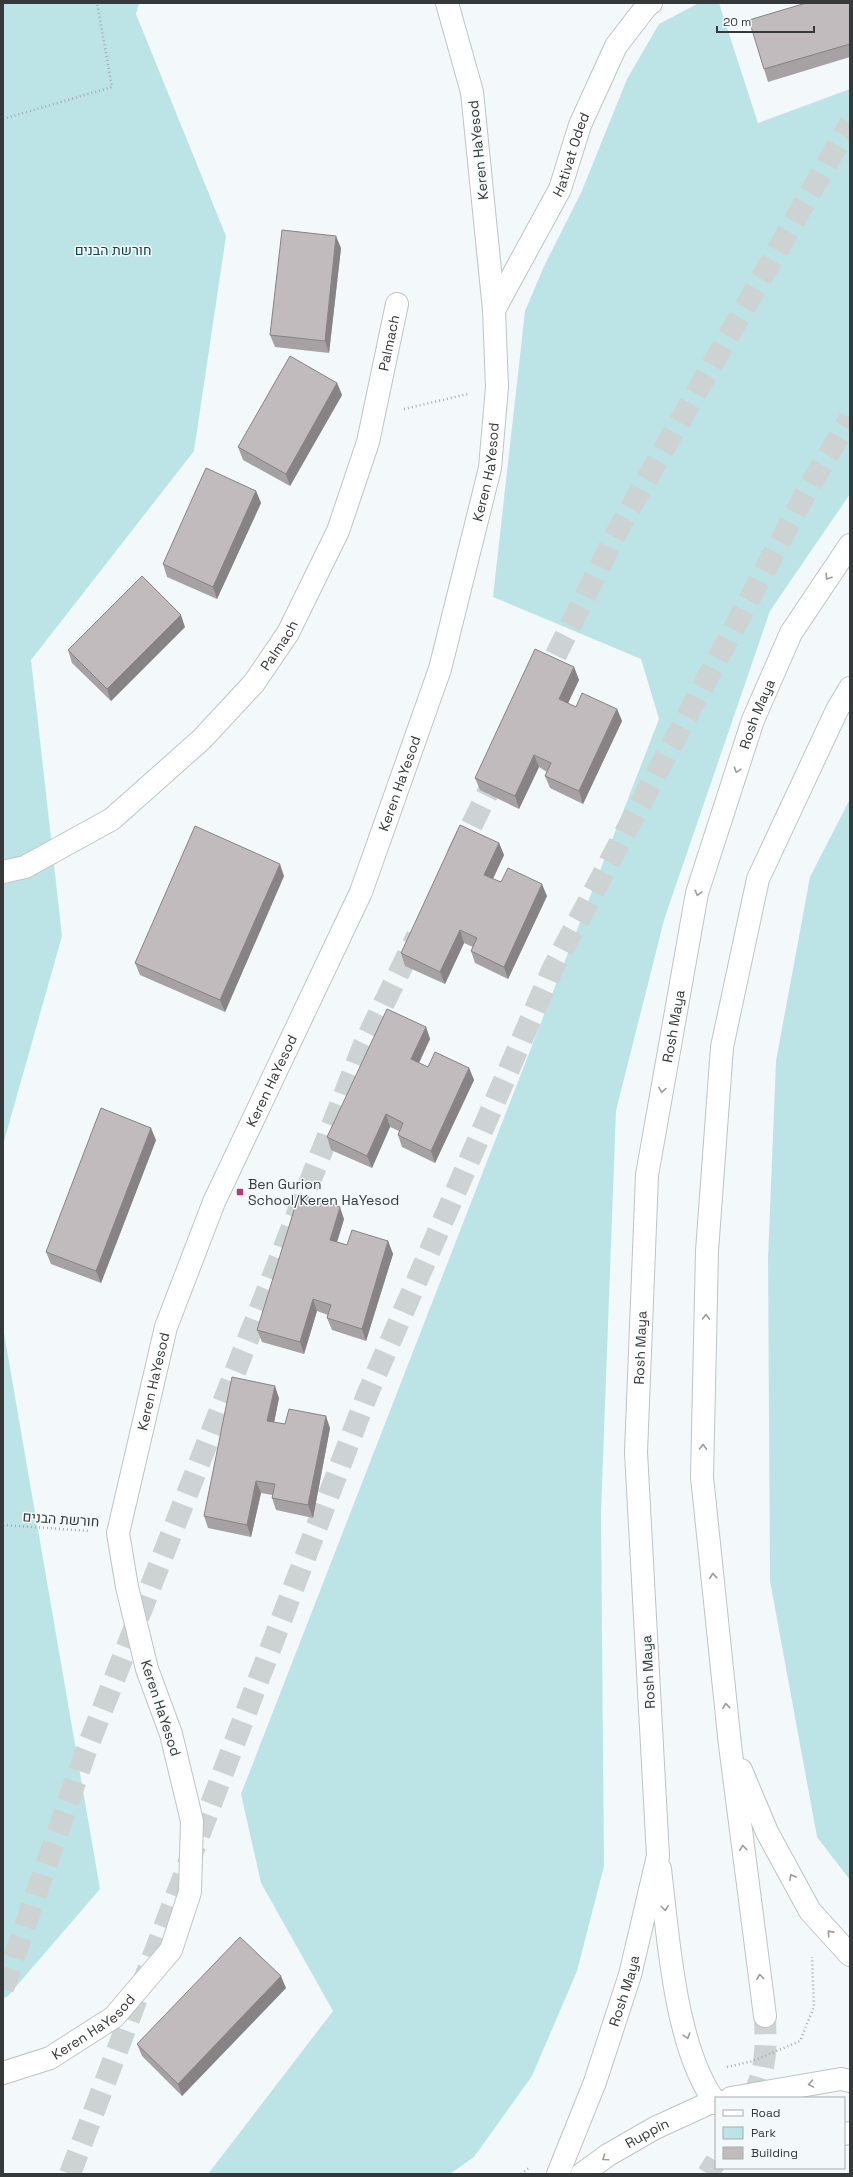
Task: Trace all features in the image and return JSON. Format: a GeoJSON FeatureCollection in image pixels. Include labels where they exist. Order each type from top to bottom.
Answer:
{"type":"FeatureCollection","features":[{"type":"Feature","properties":{"kind":"street","name":"Keren HaYesod"},"geometry":{"type":"LineString","coordinates":[[3,2073],[50,2058],[114,2017],[170,1950],[190,1892],[192,1821],[171,1734],[147,1669],[127,1587],[118,1533],[166,1327],[214,1202],[361,892],[440,669],[490,468],[497,387],[494,310],[472,92],[447,3]]}},
{"type":"Feature","properties":{"kind":"street","name":"Hativat Oded"},"geometry":{"type":"LineString","coordinates":[[494,310],[560,189],[580,126],[616,46],[646,7],[651,3]]}},
{"type":"Feature","properties":{"kind":"street","name":"Palmach"},"geometry":{"type":"LineString","coordinates":[[3,872],[25,867],[112,819],[202,739],[254,683],[288,633],[338,531],[368,442],[397,304]]}},
{"type":"Feature","properties":{"kind":"street","name":"Rosh Maya"},"geometry":{"type":"LineString","coordinates":[[558,2174],[595,2082],[630,1975],[658,1856],[636,1452],[647,1175],[700,886],[753,720],[788,640],[850,545]]}},
{"type":"Feature","properties":{"kind":"street"},"geometry":{"type":"LineString","coordinates":[[765,2016],[730,1745],[702,1477],[707,1251],[722,1048],[758,879],[837,710],[850,688]]}},
{"type":"Feature","properties":{"kind":"street"},"geometry":{"type":"LineString","coordinates":[[730,1745],[767,1832],[810,1911],[850,1955]]}},
{"type":"Feature","properties":{"kind":"street"},"geometry":{"type":"LineString","coordinates":[[658,1856],[675,1984],[686,2034],[700,2073],[716,2097]]}},
{"type":"Feature","properties":{"kind":"street","name":"Ruppin"},"geometry":{"type":"LineString","coordinates":[[741,2097],[841,2079],[850,2080]]}},
{"type":"Feature","properties":{"kind":"street","name":"Ruppin"},"geometry":{"type":"LineString","coordinates":[[582,2174],[608,2155],[655,2128],[715,2103]]}},
{"type":"Feature","properties":{"kind":"path"},"geometry":{"type":"LineString","coordinates":[[3,119],[112,88],[97,3]]}},
{"type":"Feature","properties":{"kind":"path"},"geometry":{"type":"LineString","coordinates":[[374,416],[497,387]]}},
{"type":"Feature","properties":{"kind":"path","name":"חורשת הבנים"},"geometry":{"type":"LineString","coordinates":[[3,1525],[118,1533]]}},
{"type":"Feature","properties":{"kind":"path"},"geometry":{"type":"LineString","coordinates":[[700,2073],[753,2061],[800,2041],[814,2007],[812,1955]]}},
{"type":"Feature","properties":{"kind":"green space","name":"חורשת הבנים"},"geometry":{"type":"Polygon","coordinates":[[[3,3],[139,3],[136,14],[226,236],[194,451],[31,660],[62,936],[3,1145],[3,3]]]}},
{"type":"Feature","properties":{"kind":"green space"},"geometry":{"type":"Polygon","coordinates":[[[699,3],[719,3],[758,123],[850,89],[850,494],[770,611],[664,920],[616,1111],[601,1512],[604,1866],[577,1971],[532,2076],[474,2157],[450,2174],[208,2174],[333,2011],[261,1883],[241,1794],[659,719],[641,659],[493,597],[525,311],[545,264],[581,193],[627,79],[659,24],[699,3]]]}},
{"type":"Feature","properties":{"kind":"green space"},"geometry":{"type":"Polygon","coordinates":[[[850,799],[850,1880],[817,1837],[770,1581],[768,1259],[776,1061],[810,877],[850,799]]]}},
{"type":"Feature","properties":{"kind":"green space"},"geometry":{"type":"Polygon","coordinates":[[[3,1327],[100,1889],[7,1997],[3,1998],[3,1327]]]}},
{"type":"Feature","properties":{"kind":"building"},"geometry":{"type":"Polygon","coordinates":[[[806,3],[850,3],[850,44],[764,69],[749,20],[806,3]]]}},
{"type":"Feature","properties":{"kind":"building"},"geometry":{"type":"Polygon","coordinates":[[[282,230],[336,236],[325,341],[270,335],[282,230]]]}},
{"type":"Feature","properties":{"kind":"building"},"geometry":{"type":"Polygon","coordinates":[[[290,356],[337,383],[286,474],[238,447],[290,356]]]}},
{"type":"Feature","properties":{"kind":"building"},"geometry":{"type":"Polygon","coordinates":[[[206,468],[256,491],[213,587],[163,564],[206,468]]]}},
{"type":"Feature","properties":{"kind":"building"},"geometry":{"type":"Polygon","coordinates":[[[142,576],[181,615],[107,689],[68,650],[142,576]]]}},
{"type":"Feature","properties":{"kind":"building"},"geometry":{"type":"Polygon","coordinates":[[[535,649],[574,667],[559,699],[576,707],[582,693],[617,709],[579,791],[545,776],[551,763],[534,755],[515,796],[475,778],[535,649]]]}},
{"type":"Feature","properties":{"kind":"building"},"geometry":{"type":"Polygon","coordinates":[[[460,825],[499,843],[484,875],[501,882],[508,868],[542,884],[504,967],[471,951],[477,938],[460,930],[440,972],[401,953],[460,825]]]}},
{"type":"Feature","properties":{"kind":"building"},"geometry":{"type":"Polygon","coordinates":[[[195,826],[280,864],[220,1000],[135,963],[195,826]]]}},
{"type":"Feature","properties":{"kind":"building"},"geometry":{"type":"Polygon","coordinates":[[[387,1009],[426,1027],[411,1059],[428,1067],[435,1052],[469,1068],[431,1151],[398,1135],[403,1123],[386,1114],[367,1156],[327,1137],[387,1009]]]}},
{"type":"Feature","properties":{"kind":"building"},"geometry":{"type":"Polygon","coordinates":[[[101,1108],[151,1128],[96,1271],[46,1252],[101,1108]]]}},
{"type":"Feature","properties":{"kind":"building"},"geometry":{"type":"Polygon","coordinates":[[[299,1194],[340,1207],[330,1240],[347,1245],[352,1230],[388,1241],[362,1329],[327,1318],[331,1305],[313,1299],[300,1342],[257,1330],[299,1194]]]}},
{"type":"Feature","properties":{"kind":"building"},"geometry":{"type":"Polygon","coordinates":[[[232,1377],[275,1386],[267,1421],[285,1424],[289,1409],[326,1416],[308,1505],[272,1498],[275,1484],[256,1481],[247,1525],[204,1516],[232,1377]]]}},
{"type":"Feature","properties":{"kind":"building"},"geometry":{"type":"Polygon","coordinates":[[[240,1937],[281,1976],[178,2084],[137,2044],[240,1937]]]}},
{"type":"Feature","properties":{"kind":"tunnel"},"geometry":{"type":"LineString","coordinates":[[541,685],[619,528],[850,123]]}},
{"type":"Feature","properties":{"kind":"tunnel"},"geometry":{"type":"LineString","coordinates":[[70,2174],[367,1395],[553,968],[807,491],[850,418]]}},
{"type":"Feature","properties":{"kind":"tunnel"},"geometry":{"type":"LineString","coordinates":[[457,855],[500,768]]}},
{"type":"Feature","properties":{"kind":"tunnel"},"geometry":{"type":"LineString","coordinates":[[3,1989],[86,1751],[364,1044],[417,936]]}},
{"type":"Feature","properties":{"kind":"tunnel"},"geometry":{"type":"LineString","coordinates":[[752,2097],[763,2068],[766,2038],[765,2016]]}},
{"type":"Feature","properties":{"kind":"tunnel"},"geometry":{"type":"LineString","coordinates":[[708,2174],[715,2163]]}},
{"type":"Feature","properties":{"kind":"place","name":"Ben Gurion School/Keren HaYesod"},"geometry":{"type":"Point","coordinates":[240,1192]}}]}
